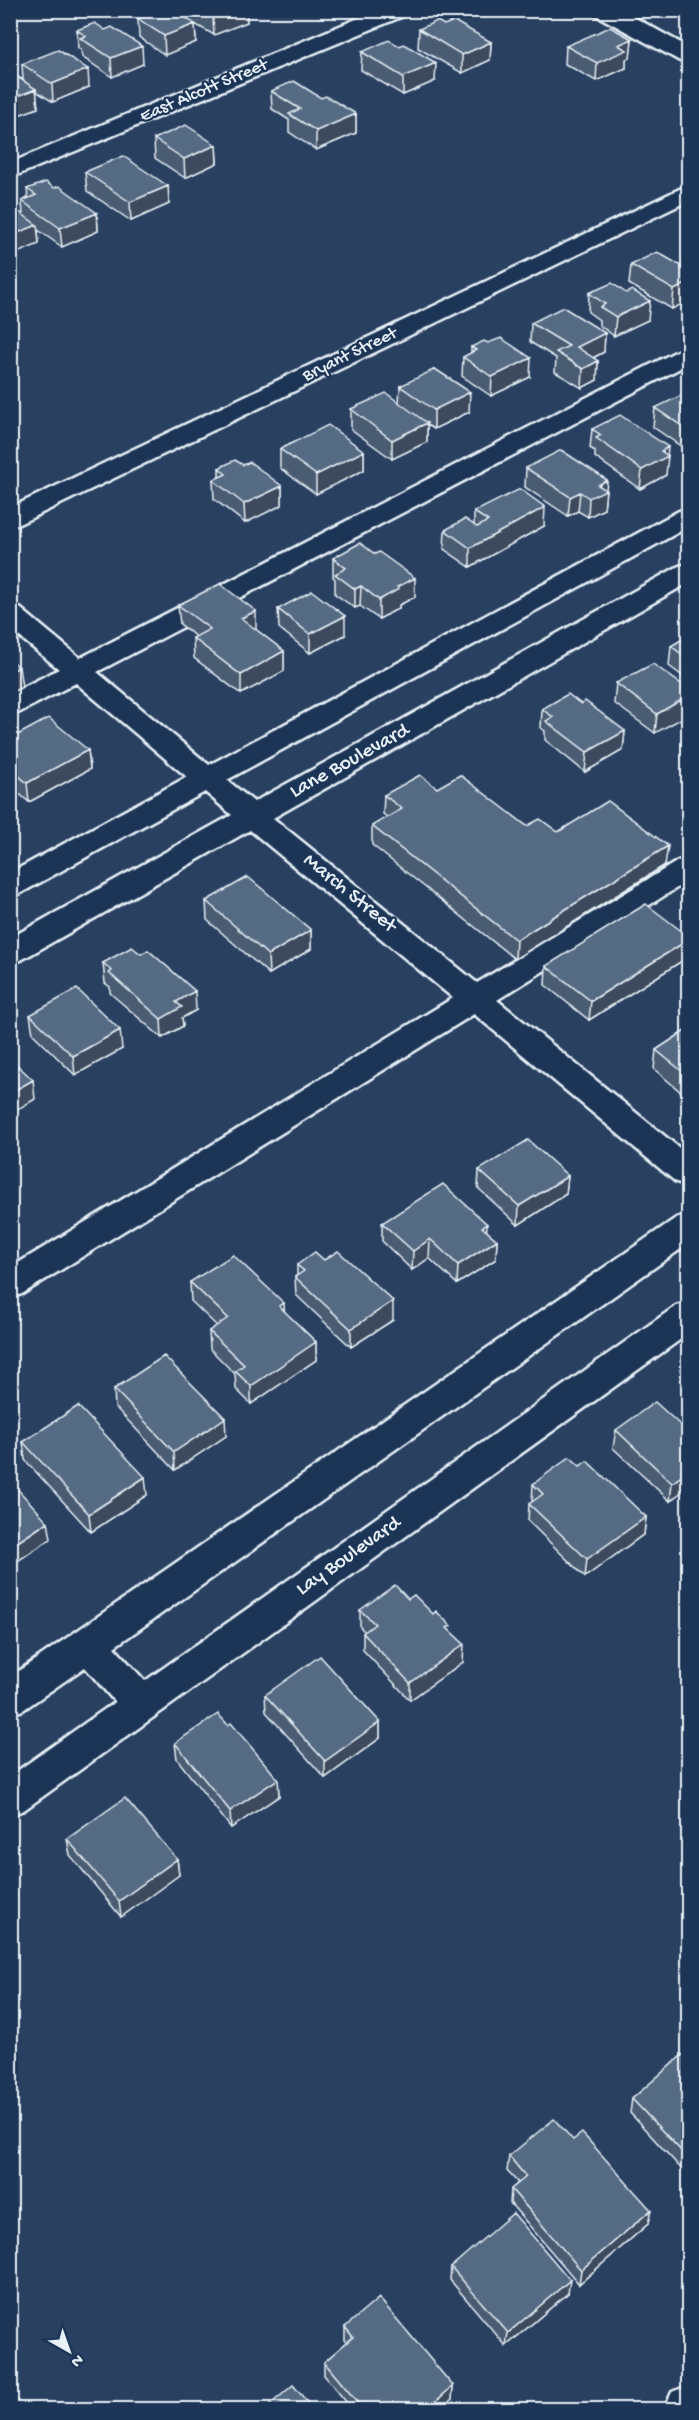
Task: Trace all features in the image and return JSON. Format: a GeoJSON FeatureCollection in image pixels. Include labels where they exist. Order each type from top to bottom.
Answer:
{"type":"FeatureCollection","features":[{"type":"Feature","properties":{"kind":"street","name":"East Alcott Street"},"geometry":{"type":"LineString","coordinates":[[10,171],[398,10]]}},
{"type":"Feature","properties":{"kind":"street"},"geometry":{"type":"LineString","coordinates":[[604,10],[688,56]]}},
{"type":"Feature","properties":{"kind":"street","name":"Bryant Street"},"geometry":{"type":"LineString","coordinates":[[10,518],[688,192]]}},
{"type":"Feature","properties":{"kind":"street"},"geometry":{"type":"LineString","coordinates":[[10,706],[688,355]]}},
{"type":"Feature","properties":{"kind":"street"},"geometry":{"type":"LineString","coordinates":[[10,886],[209,780],[688,517]]}},
{"type":"Feature","properties":{"kind":"street","name":"Lane Boulevard"},"geometry":{"type":"LineString","coordinates":[[10,952],[688,572]]}},
{"type":"Feature","properties":{"kind":"street","name":"March Street"},"geometry":{"type":"LineString","coordinates":[[10,614],[688,1173]]}},
{"type":"Feature","properties":{"kind":"street"},"geometry":{"type":"LineString","coordinates":[[10,1285],[688,868]]}},
{"type":"Feature","properties":{"kind":"street"},"geometry":{"type":"LineString","coordinates":[[10,1698],[688,1227]]}},
{"type":"Feature","properties":{"kind":"street","name":"Lay Boulevard"},"geometry":{"type":"LineString","coordinates":[[10,1798],[688,1316]]}},
{"type":"Feature","properties":{"kind":"street"},"geometry":{"type":"LineString","coordinates":[[88,1644],[142,1705]]}},
{"type":"Feature","properties":{"kind":"building"},"geometry":{"type":"Polygon","coordinates":[[[160,10],[174,10],[195,24],[164,36],[138,19],[160,10]]]}},
{"type":"Feature","properties":{"kind":"building"},"geometry":{"type":"Polygon","coordinates":[[[202,10],[230,10],[213,17],[202,10]]]}},
{"type":"Feature","properties":{"kind":"building"},"geometry":{"type":"Polygon","coordinates":[[[437,21],[444,25],[454,21],[491,42],[462,55],[419,29],[437,21]]]}},
{"type":"Feature","properties":{"kind":"building"},"geometry":{"type":"Polygon","coordinates":[[[95,23],[105,30],[112,27],[142,46],[111,58],[80,38],[86,36],[77,30],[95,23]]]}},
{"type":"Feature","properties":{"kind":"building"},"geometry":{"type":"Polygon","coordinates":[[[610,27],[632,39],[618,45],[627,50],[597,63],[566,46],[610,27]]]}},
{"type":"Feature","properties":{"kind":"building"},"geometry":{"type":"Polygon","coordinates":[[[389,40],[399,46],[404,44],[436,63],[403,77],[362,52],[389,40]]]}},
{"type":"Feature","properties":{"kind":"building"},"geometry":{"type":"Polygon","coordinates":[[[58,50],[88,69],[52,84],[22,64],[58,50]]]}},
{"type":"Feature","properties":{"kind":"building"},"geometry":{"type":"Polygon","coordinates":[[[10,72],[36,89],[10,99],[10,72]]]}},
{"type":"Feature","properties":{"kind":"building"},"geometry":{"type":"Polygon","coordinates":[[[294,81],[321,98],[326,96],[356,114],[316,131],[289,114],[300,109],[271,91],[294,81]]]}},
{"type":"Feature","properties":{"kind":"building"},"geometry":{"type":"Polygon","coordinates":[[[186,125],[216,145],[184,159],[154,139],[186,125]]]}},
{"type":"Feature","properties":{"kind":"building"},"geometry":{"type":"Polygon","coordinates":[[[123,156],[168,186],[130,202],[85,172],[123,156]]]}},
{"type":"Feature","properties":{"kind":"building"},"geometry":{"type":"Polygon","coordinates":[[[46,182],[54,188],[59,186],[97,213],[60,228],[22,201],[36,195],[27,189],[46,182]]]}},
{"type":"Feature","properties":{"kind":"building"},"geometry":{"type":"Polygon","coordinates":[[[11,206],[37,225],[10,236],[11,206]]]}},
{"type":"Feature","properties":{"kind":"building"},"geometry":{"type":"Polygon","coordinates":[[[657,252],[688,270],[688,283],[674,290],[631,265],[657,252]]]}},
{"type":"Feature","properties":{"kind":"building"},"geometry":{"type":"Polygon","coordinates":[[[612,283],[626,293],[632,290],[650,301],[616,317],[600,307],[605,304],[589,293],[612,283]]]}},
{"type":"Feature","properties":{"kind":"building"},"geometry":{"type":"Polygon","coordinates":[[[563,307],[605,333],[577,347],[598,361],[583,369],[556,352],[569,346],[531,323],[563,307]]]}},
{"type":"Feature","properties":{"kind":"building"},"geometry":{"type":"Polygon","coordinates":[[[501,338],[531,358],[492,377],[463,357],[476,350],[471,347],[484,341],[488,343],[501,338]]]}},
{"type":"Feature","properties":{"kind":"building"},"geometry":{"type":"Polygon","coordinates":[[[435,369],[470,392],[434,410],[400,386],[435,369]]]}},
{"type":"Feature","properties":{"kind":"building"},"geometry":{"type":"Polygon","coordinates":[[[386,393],[427,423],[392,440],[351,409],[386,393]]]}},
{"type":"Feature","properties":{"kind":"building"},"geometry":{"type":"Polygon","coordinates":[[[684,394],[688,396],[688,430],[655,408],[684,394]]]}},
{"type":"Feature","properties":{"kind":"building"},"geometry":{"type":"Polygon","coordinates":[[[620,415],[668,447],[661,451],[668,456],[642,470],[596,438],[601,435],[592,429],[620,415]]]}},
{"type":"Feature","properties":{"kind":"building"},"geometry":{"type":"Polygon","coordinates":[[[328,425],[364,451],[316,475],[280,449],[328,425]]]}},
{"type":"Feature","properties":{"kind":"building"},"geometry":{"type":"Polygon","coordinates":[[[561,450],[607,480],[598,485],[606,490],[589,498],[580,492],[570,497],[526,468],[561,450]]]}},
{"type":"Feature","properties":{"kind":"building"},"geometry":{"type":"Polygon","coordinates":[[[235,460],[243,465],[250,462],[282,486],[244,504],[213,480],[226,474],[219,468],[235,460]]]}},
{"type":"Feature","properties":{"kind":"building"},"geometry":{"type":"Polygon","coordinates":[[[520,489],[545,507],[470,548],[445,530],[465,519],[477,527],[488,521],[474,512],[520,489]]]}},
{"type":"Feature","properties":{"kind":"building"},"geometry":{"type":"Polygon","coordinates":[[[360,543],[375,554],[379,552],[415,578],[379,600],[361,586],[355,589],[335,574],[346,568],[333,558],[360,543]]]}},
{"type":"Feature","properties":{"kind":"building"},"geometry":{"type":"Polygon","coordinates":[[[220,584],[256,611],[241,618],[284,651],[241,675],[193,638],[210,629],[178,605],[220,584]]]}},
{"type":"Feature","properties":{"kind":"building"},"geometry":{"type":"Polygon","coordinates":[[[312,591],[345,616],[310,634],[278,609],[312,591]]]}},
{"type":"Feature","properties":{"kind":"building"},"geometry":{"type":"Polygon","coordinates":[[[688,636],[688,659],[671,646],[688,636]]]}},
{"type":"Feature","properties":{"kind":"building"},"geometry":{"type":"Polygon","coordinates":[[[10,660],[19,667],[10,672],[10,660]]]}},
{"type":"Feature","properties":{"kind":"building"},"geometry":{"type":"Polygon","coordinates":[[[653,664],[688,689],[688,696],[657,714],[616,683],[653,664]]]}},
{"type":"Feature","properties":{"kind":"building"},"geometry":{"type":"Polygon","coordinates":[[[568,694],[581,704],[585,701],[625,731],[587,752],[546,721],[553,717],[542,709],[568,694]]]}},
{"type":"Feature","properties":{"kind":"building"},"geometry":{"type":"Polygon","coordinates":[[[49,718],[88,750],[27,783],[10,768],[10,739],[49,718]]]}},
{"type":"Feature","properties":{"kind":"building"},"geometry":{"type":"Polygon","coordinates":[[[420,775],[437,788],[460,775],[527,826],[540,819],[558,832],[608,801],[668,846],[516,940],[372,826],[402,809],[384,795],[420,775]]]}},
{"type":"Feature","properties":{"kind":"building"},"geometry":{"type":"Polygon","coordinates":[[[248,877],[311,930],[268,955],[206,901],[248,877]]]}},
{"type":"Feature","properties":{"kind":"building"},"geometry":{"type":"Polygon","coordinates":[[[646,904],[688,936],[688,940],[591,1001],[546,966],[646,904]]]}},
{"type":"Feature","properties":{"kind":"building"},"geometry":{"type":"Polygon","coordinates":[[[132,947],[141,954],[148,950],[195,991],[176,1002],[182,1007],[161,1019],[109,973],[112,971],[103,963],[132,947]]]}},
{"type":"Feature","properties":{"kind":"building"},"geometry":{"type":"Polygon","coordinates":[[[77,989],[120,1030],[73,1056],[30,1015],[77,989]]]}},
{"type":"Feature","properties":{"kind":"building"},"geometry":{"type":"Polygon","coordinates":[[[688,1029],[688,1076],[656,1050],[688,1029]]]}},
{"type":"Feature","properties":{"kind":"building"},"geometry":{"type":"Polygon","coordinates":[[[10,1058],[33,1080],[10,1093],[10,1058]]]}},
{"type":"Feature","properties":{"kind":"building"},"geometry":{"type":"Polygon","coordinates":[[[528,1140],[568,1176],[519,1206],[479,1170],[528,1140]]]}},
{"type":"Feature","properties":{"kind":"building"},"geometry":{"type":"Polygon","coordinates":[[[443,1184],[487,1224],[482,1227],[497,1240],[458,1265],[430,1239],[413,1251],[382,1223],[443,1184]]]}},
{"type":"Feature","properties":{"kind":"building"},"geometry":{"type":"Polygon","coordinates":[[[338,1251],[393,1301],[351,1329],[295,1277],[304,1271],[297,1265],[315,1252],[324,1260],[338,1251]]]}},
{"type":"Feature","properties":{"kind":"building"},"geometry":{"type":"Polygon","coordinates":[[[233,1255],[284,1303],[279,1306],[316,1342],[251,1386],[235,1371],[244,1365],[209,1331],[228,1318],[190,1282],[233,1255]]]}},
{"type":"Feature","properties":{"kind":"building"},"geometry":{"type":"Polygon","coordinates":[[[164,1356],[225,1418],[174,1452],[114,1389],[164,1356]]]}},
{"type":"Feature","properties":{"kind":"building"},"geometry":{"type":"Polygon","coordinates":[[[655,1402],[688,1432],[688,1471],[672,1483],[616,1430],[655,1402]]]}},
{"type":"Feature","properties":{"kind":"building"},"geometry":{"type":"Polygon","coordinates":[[[78,1406],[145,1477],[89,1514],[23,1442],[78,1406]]]}},
{"type":"Feature","properties":{"kind":"building"},"geometry":{"type":"Polygon","coordinates":[[[570,1457],[580,1466],[587,1461],[646,1517],[587,1559],[529,1504],[543,1494],[533,1484],[570,1457]]]}},
{"type":"Feature","properties":{"kind":"building"},"geometry":{"type":"Polygon","coordinates":[[[10,1481],[48,1522],[10,1547],[10,1481]]]}},
{"type":"Feature","properties":{"kind":"building"},"geometry":{"type":"Polygon","coordinates":[[[395,1585],[408,1599],[414,1595],[433,1614],[436,1611],[451,1626],[447,1628],[464,1644],[410,1683],[363,1633],[375,1624],[360,1610],[395,1585]]]}},
{"type":"Feature","properties":{"kind":"building"},"geometry":{"type":"Polygon","coordinates":[[[320,1656],[380,1722],[325,1761],[265,1695],[320,1656]]]}},
{"type":"Feature","properties":{"kind":"building"},"geometry":{"type":"Polygon","coordinates":[[[218,1714],[228,1725],[231,1723],[278,1779],[230,1811],[175,1743],[218,1714]]]}},
{"type":"Feature","properties":{"kind":"building"},"geometry":{"type":"Polygon","coordinates":[[[125,1798],[177,1859],[119,1901],[67,1839],[125,1798]]]}},
{"type":"Feature","properties":{"kind":"building"},"geometry":{"type":"Polygon","coordinates":[[[688,2050],[688,2158],[632,2099],[688,2050]]]}},
{"type":"Feature","properties":{"kind":"building"},"geometry":{"type":"Polygon","coordinates":[[[554,2119],[573,2140],[582,2133],[651,2210],[581,2270],[511,2189],[526,2177],[509,2156],[554,2119]]]}},
{"type":"Feature","properties":{"kind":"building"},"geometry":{"type":"Polygon","coordinates":[[[513,2213],[570,2280],[508,2333],[451,2267],[513,2213]]]}},
{"type":"Feature","properties":{"kind":"building"},"geometry":{"type":"Polygon","coordinates":[[[379,2298],[453,2386],[427,2409],[363,2409],[324,2362],[353,2337],[345,2327],[379,2298]]]}},
{"type":"Feature","properties":{"kind":"building"},"geometry":{"type":"Polygon","coordinates":[[[293,2385],[313,2409],[265,2409],[293,2385]]]}}]}
